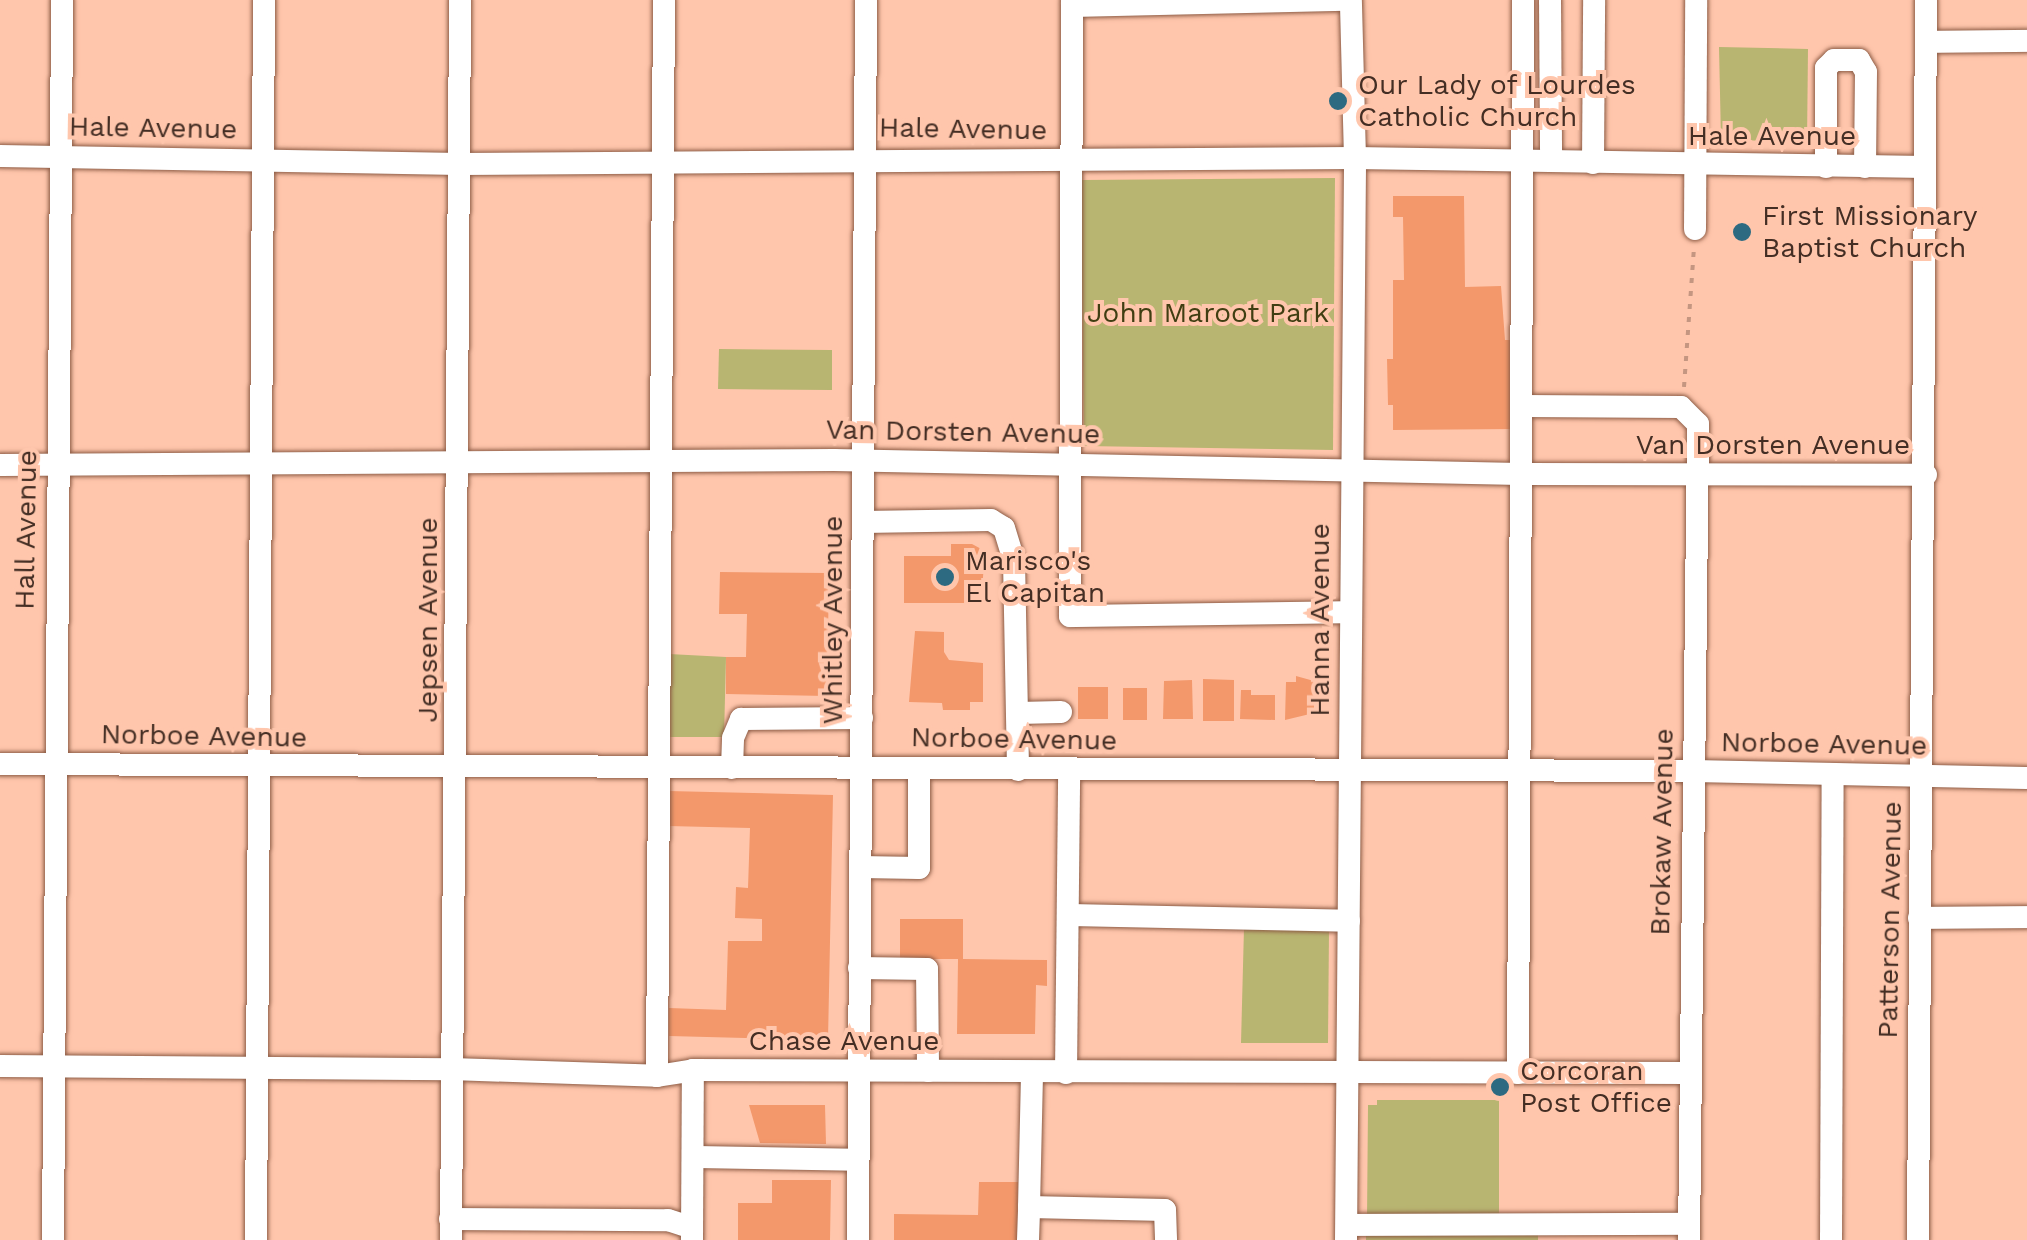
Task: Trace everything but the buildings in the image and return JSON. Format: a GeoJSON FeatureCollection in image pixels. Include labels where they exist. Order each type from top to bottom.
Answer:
{"type":"FeatureCollection","features":[{"type":"Feature","properties":{"kind":"street","name":"Hall Avenue"},"geometry":{"type":"LineString","coordinates":[[53,1240],[53,764],[62,0]]}},
{"type":"Feature","properties":{"kind":"street"},"geometry":{"type":"LineString","coordinates":[[256,1240],[264,0]]}},
{"type":"Feature","properties":{"kind":"street","name":"Jepsen Avenue"},"geometry":{"type":"LineString","coordinates":[[450,1229],[458,767],[460,0]]}},
{"type":"Feature","properties":{"kind":"street"},"geometry":{"type":"LineString","coordinates":[[657,1076],[664,0]]}},
{"type":"Feature","properties":{"kind":"street","name":"Whitley Avenue"},"geometry":{"type":"LineString","coordinates":[[858,1240],[866,0]]}},
{"type":"Feature","properties":{"kind":"street"},"geometry":{"type":"LineString","coordinates":[[1348,0],[1072,3],[1070,616],[1350,612]]}},
{"type":"Feature","properties":{"kind":"street","name":"Hanna Avenue"},"geometry":{"type":"LineString","coordinates":[[1346,1233],[1355,158],[1348,0]]}},
{"type":"Feature","properties":{"kind":"street"},"geometry":{"type":"LineString","coordinates":[[1518,1073],[1523,0]]}},
{"type":"Feature","properties":{"kind":"street"},"geometry":{"type":"LineString","coordinates":[[1550,0],[1551,161]]}},
{"type":"Feature","properties":{"kind":"street"},"geometry":{"type":"LineString","coordinates":[[1592,163],[1594,0]]}},
{"type":"Feature","properties":{"kind":"street"},"geometry":{"type":"LineString","coordinates":[[1695,229],[1696,0]]}},
{"type":"Feature","properties":{"kind":"street","name":"Patterson Avenue"},"geometry":{"type":"LineString","coordinates":[[1918,1240],[1926,475],[1926,0]]}},
{"type":"Feature","properties":{"kind":"street"},"geometry":{"type":"LineString","coordinates":[[1927,42],[2027,42]]}},
{"type":"Feature","properties":{"kind":"street"},"geometry":{"type":"LineString","coordinates":[[1826,167],[1826,68],[1834,60],[1859,60],[1866,72],[1865,167]]}},
{"type":"Feature","properties":{"kind":"street","name":"Hale Avenue"},"geometry":{"type":"LineString","coordinates":[[0,156],[460,164],[865,158],[1355,158],[1925,167]]}},
{"type":"Feature","properties":{"kind":"street"},"geometry":{"type":"LineString","coordinates":[[1524,406],[1681,406]]}},
{"type":"Feature","properties":{"kind":"street","name":"Brokaw Avenue"},"geometry":{"type":"LineString","coordinates":[[1681,406],[1698,424],[1689,1232]]}},
{"type":"Feature","properties":{"kind":"street","name":"Van Dorsten Avenue"},"geometry":{"type":"LineString","coordinates":[[0,464],[864,460],[1070,462],[1351,472],[1926,475]]}},
{"type":"Feature","properties":{"kind":"street"},"geometry":{"type":"LineString","coordinates":[[864,522],[991,520],[1004,528],[1014,560],[1018,770]]}},
{"type":"Feature","properties":{"kind":"street"},"geometry":{"type":"LineString","coordinates":[[1018,713],[1061,712]]}},
{"type":"Feature","properties":{"kind":"street"},"geometry":{"type":"LineString","coordinates":[[732,768],[733,738],[741,719],[862,718]]}},
{"type":"Feature","properties":{"kind":"street","name":"Norboe Avenue"},"geometry":{"type":"LineString","coordinates":[[0,764],[1693,771],[2027,778]]}},
{"type":"Feature","properties":{"kind":"street"},"geometry":{"type":"LineString","coordinates":[[860,867],[918,868],[919,768]]}},
{"type":"Feature","properties":{"kind":"street"},"geometry":{"type":"LineString","coordinates":[[1066,1073],[1069,771]]}},
{"type":"Feature","properties":{"kind":"street"},"geometry":{"type":"LineString","coordinates":[[1831,1240],[1833,774]]}},
{"type":"Feature","properties":{"kind":"street"},"geometry":{"type":"LineString","coordinates":[[1069,916],[1348,921]]}},
{"type":"Feature","properties":{"kind":"street"},"geometry":{"type":"LineString","coordinates":[[1919,918],[2027,917]]}},
{"type":"Feature","properties":{"kind":"street"},"geometry":{"type":"LineString","coordinates":[[860,968],[927,970],[928,1071]]}},
{"type":"Feature","properties":{"kind":"street","name":"Chase Avenue"},"geometry":{"type":"LineString","coordinates":[[0,1066],[260,1071],[451,1069],[657,1076],[693,1070],[1689,1073]]}},
{"type":"Feature","properties":{"kind":"street"},"geometry":{"type":"LineString","coordinates":[[450,1229],[668,1220],[692,1234],[693,1070]]}},
{"type":"Feature","properties":{"kind":"street"},"geometry":{"type":"LineString","coordinates":[[1028,1240],[1032,1072]]}},
{"type":"Feature","properties":{"kind":"street"},"geometry":{"type":"LineString","coordinates":[[693,1158],[858,1160]]}},
{"type":"Feature","properties":{"kind":"street"},"geometry":{"type":"LineString","coordinates":[[1029,1208],[1165,1210],[1166,1240]]}},
{"type":"Feature","properties":{"kind":"street"},"geometry":{"type":"LineString","coordinates":[[1346,1233],[1689,1232]]}},
{"type":"Feature","properties":{"kind":"path"},"geometry":{"type":"LineString","coordinates":[[1681,406],[1695,229]]}},
{"type":"Feature","properties":{"kind":"green space"},"geometry":{"type":"Polygon","coordinates":[[[1719,47],[1808,49],[1807,143],[1721,139],[1719,47]]]}},
{"type":"Feature","properties":{"kind":"green space","name":"John Maroot Park"},"geometry":{"type":"Polygon","coordinates":[[[1335,178],[1333,450],[1084,446],[1081,180],[1335,178]]]}},
{"type":"Feature","properties":{"kind":"green space"},"geometry":{"type":"Polygon","coordinates":[[[719,349],[832,350],[832,390],[718,389],[719,349]]]}},
{"type":"Feature","properties":{"kind":"green space"},"geometry":{"type":"Polygon","coordinates":[[[669,654],[726,657],[724,737],[669,737],[669,654]]]}},
{"type":"Feature","properties":{"kind":"green space"},"geometry":{"type":"Polygon","coordinates":[[[1244,928],[1329,930],[1328,1043],[1241,1043],[1244,928]]]}},
{"type":"Feature","properties":{"kind":"green space"},"geometry":{"type":"Polygon","coordinates":[[[1377,1100],[1499,1100],[1499,1219],[1367,1219],[1368,1105],[1377,1105],[1377,1100]]]}},
{"type":"Feature","properties":{"kind":"green space"},"geometry":{"type":"Polygon","coordinates":[[[1538,1232],[1538,1240],[1366,1240],[1366,1234],[1538,1232]]]}},
{"type":"Feature","properties":{"kind":"place","name":"Our Lady of Lourdes Catholic Church"},"geometry":{"type":"Point","coordinates":[1338,101]}},
{"type":"Feature","properties":{"kind":"place","name":"First Missionary Baptist Church"},"geometry":{"type":"Point","coordinates":[1742,232]}},
{"type":"Feature","properties":{"kind":"place","name":"Marisco's El Capitan"},"geometry":{"type":"Point","coordinates":[945,577]}},
{"type":"Feature","properties":{"kind":"place","name":"Corcoran Post Office"},"geometry":{"type":"Point","coordinates":[1500,1087]}}]}
